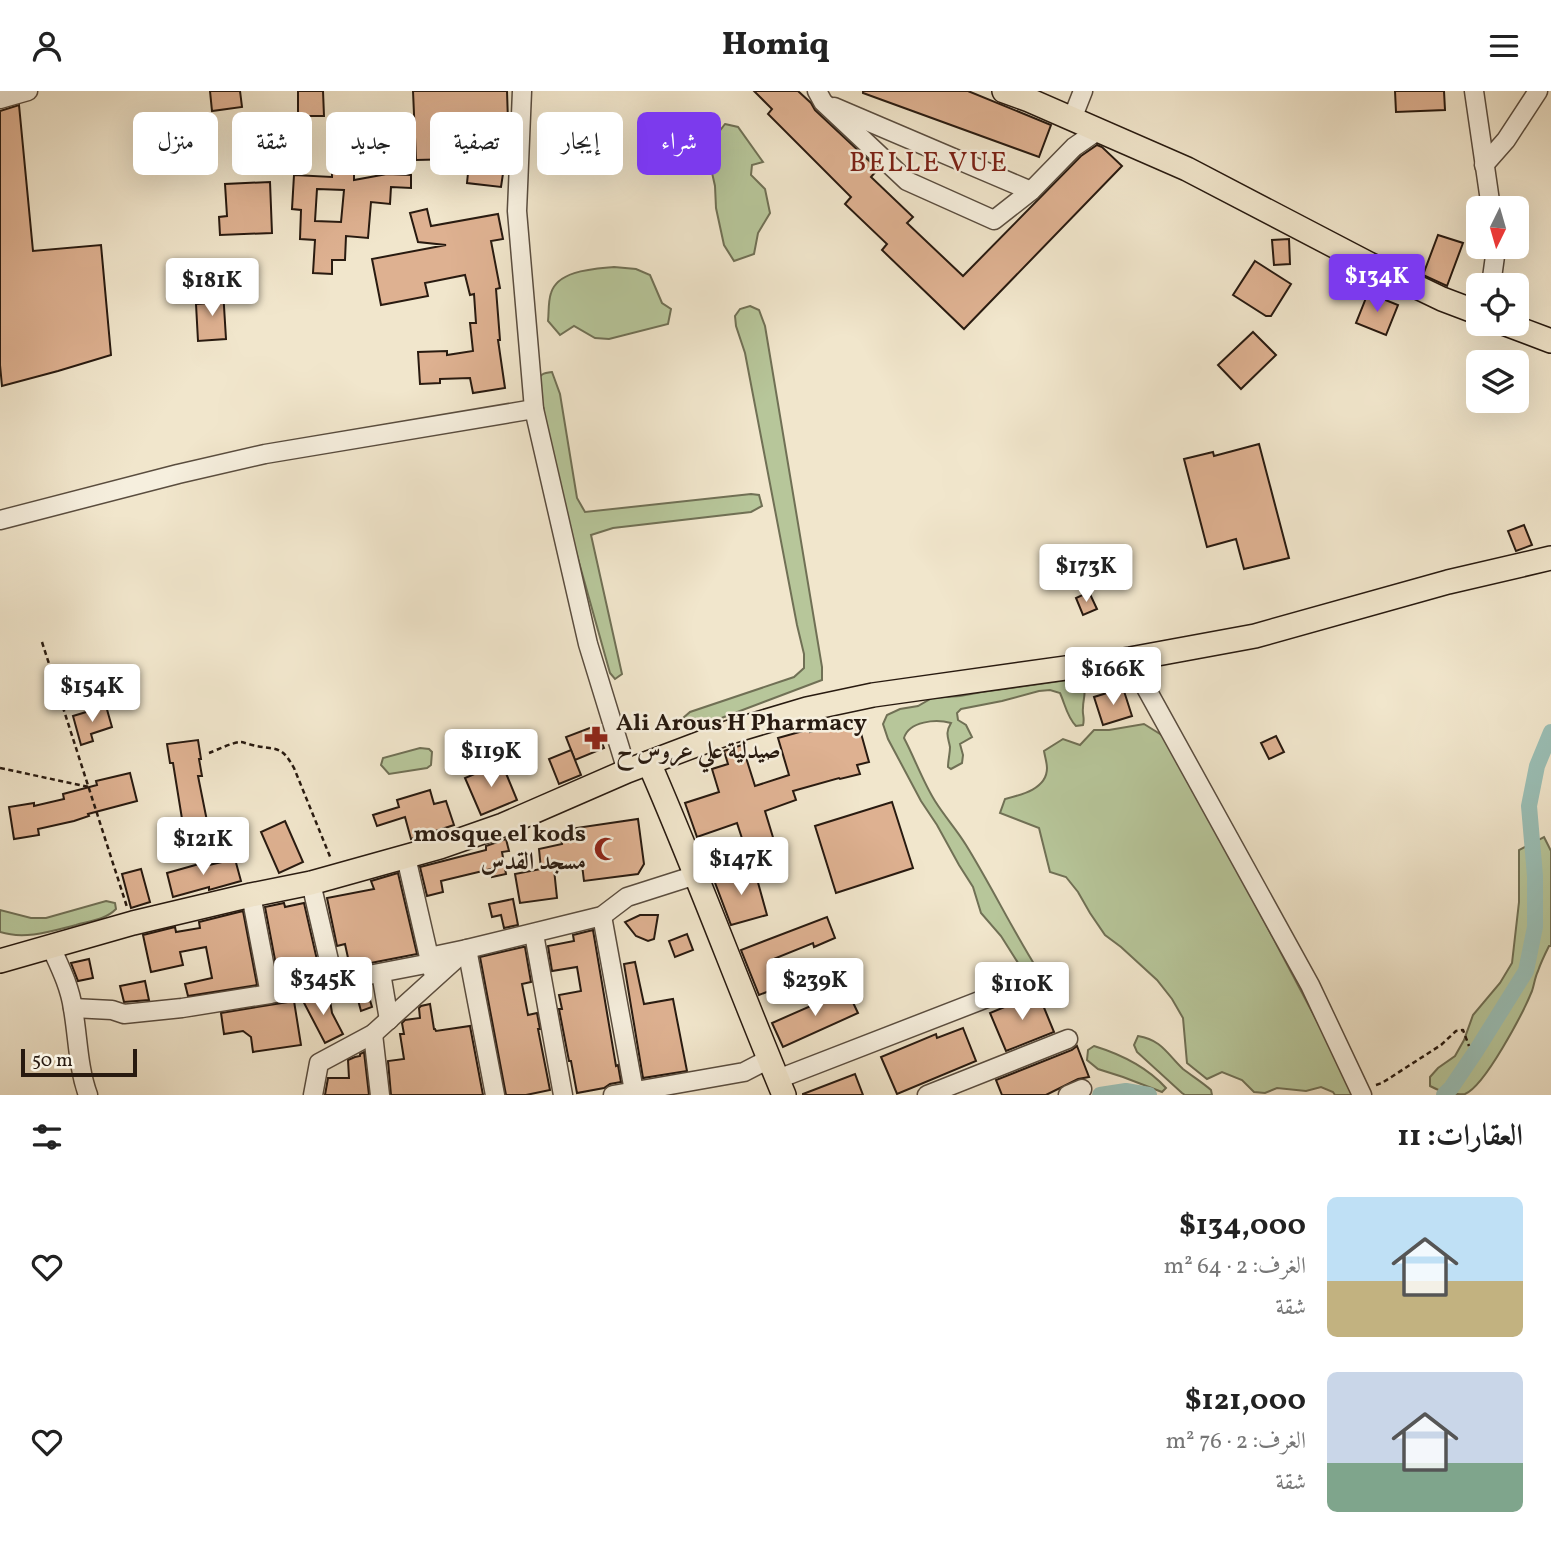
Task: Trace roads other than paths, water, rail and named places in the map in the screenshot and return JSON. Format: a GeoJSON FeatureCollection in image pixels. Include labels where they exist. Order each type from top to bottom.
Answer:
{"type":"FeatureCollection","features":[{"type":"Feature","properties":{"kind":"main road"},"geometry":{"type":"LineString","coordinates":[[1004,91],[1031,96],[1097,131],[1187,169],[1359,259],[1466,308]]}},
{"type":"Feature","properties":{"kind":"main road"},"geometry":{"type":"LineString","coordinates":[[1529,333],[1551,341]]}},
{"type":"Feature","properties":{"kind":"main road"},"geometry":{"type":"LineString","coordinates":[[0,961],[133,923],[311,883],[406,857],[503,825],[626,771],[730,732],[820,706],[873,695],[1130,659],[1255,636],[1448,582],[1551,558]]}},
{"type":"Feature","properties":{"kind":"main road"},"geometry":{"type":"LineString","coordinates":[[649,763],[777,1078]]}},
{"type":"Feature","properties":{"kind":"street"},"geometry":{"type":"LineString","coordinates":[[0,99],[29,91]]}},
{"type":"Feature","properties":{"kind":"street"},"geometry":{"type":"LineString","coordinates":[[522,91],[517,211],[534,409],[588,644],[626,771]]}},
{"type":"Feature","properties":{"kind":"street"},"geometry":{"type":"LineString","coordinates":[[1072,119],[1083,91]]}},
{"type":"Feature","properties":{"kind":"street"},"geometry":{"type":"LineString","coordinates":[[1474,91],[1488,196]]}},
{"type":"Feature","properties":{"kind":"street"},"geometry":{"type":"LineString","coordinates":[[1484,165],[1506,140],[1538,91]]}},
{"type":"Feature","properties":{"kind":"street"},"geometry":{"type":"LineString","coordinates":[[820,96],[1031,191]]}},
{"type":"Feature","properties":{"kind":"street"},"geometry":{"type":"LineString","coordinates":[[820,96],[907,181],[993,220],[1031,191],[1074,147],[1097,131]]}},
{"type":"Feature","properties":{"kind":"street"},"geometry":{"type":"LineString","coordinates":[[0,520],[265,454],[534,409]]}},
{"type":"Feature","properties":{"kind":"street"},"geometry":{"type":"LineString","coordinates":[[1130,659],[1310,985],[1362,1093]]}},
{"type":"Feature","properties":{"kind":"street"},"geometry":{"type":"LineString","coordinates":[[406,857],[431,966]]}},
{"type":"Feature","properties":{"kind":"street"},"geometry":{"type":"LineString","coordinates":[[572,924],[588,908],[696,876]]}},
{"type":"Feature","properties":{"kind":"street"},"geometry":{"type":"LineString","coordinates":[[311,883],[334,982]]}},
{"type":"Feature","properties":{"kind":"street"},"geometry":{"type":"LineString","coordinates":[[251,895],[271,994]]}},
{"type":"Feature","properties":{"kind":"street"},"geometry":{"type":"LineString","coordinates":[[73,1008],[112,1010],[124,1014],[181,1008],[431,966],[467,949],[602,916],[627,897]]}},
{"type":"Feature","properties":{"kind":"street"},"geometry":{"type":"LineString","coordinates":[[602,916],[634,1091]]}},
{"type":"Feature","properties":{"kind":"street"},"geometry":{"type":"LineString","coordinates":[[534,934],[563,1095]]}},
{"type":"Feature","properties":{"kind":"street"},"geometry":{"type":"LineString","coordinates":[[51,947],[68,985],[83,1081],[88,1095]]}},
{"type":"Feature","properties":{"kind":"street"},"geometry":{"type":"LineString","coordinates":[[467,949],[495,1095]]}},
{"type":"Feature","properties":{"kind":"street"},"geometry":{"type":"LineString","coordinates":[[313,1095],[319,1062],[373,1034],[389,1020],[431,966]]}},
{"type":"Feature","properties":{"kind":"street"},"geometry":{"type":"LineString","coordinates":[[381,973],[389,1020]]}},
{"type":"Feature","properties":{"kind":"street"},"geometry":{"type":"LineString","coordinates":[[614,1095],[634,1091],[658,1091],[744,1072],[777,1078],[1023,984]]}},
{"type":"Feature","properties":{"kind":"street"},"geometry":{"type":"LineString","coordinates":[[373,1034],[380,1095]]}},
{"type":"Feature","properties":{"kind":"street"},"geometry":{"type":"LineString","coordinates":[[927,1095],[1068,1039]]}},
{"type":"Feature","properties":{"kind":"waterway"},"geometry":{"type":"LineString","coordinates":[[1444,1095],[1476,1051],[1526,971],[1535,927],[1535,876],[1529,806],[1537,766],[1551,732]]}},
{"type":"Feature","properties":{"kind":"waterway"},"geometry":{"type":"LineString","coordinates":[[1100,1095],[1126,1091],[1149,1095]]}},
{"type":"Feature","properties":{"kind":"place","name":"Ali Arous H Pharmacy صيدلية علي عروس ح"},"geometry":{"type":"Point","coordinates":[596,738]}},
{"type":"Feature","properties":{"kind":"place","name":"mosque el kods مسجد القدس"},"geometry":{"type":"Point","coordinates":[606,849]}},
{"type":"Feature","properties":{"kind":"district","name":"BELLE VUE"},"geometry":{"type":"Point","coordinates":[929,163]}}]}
